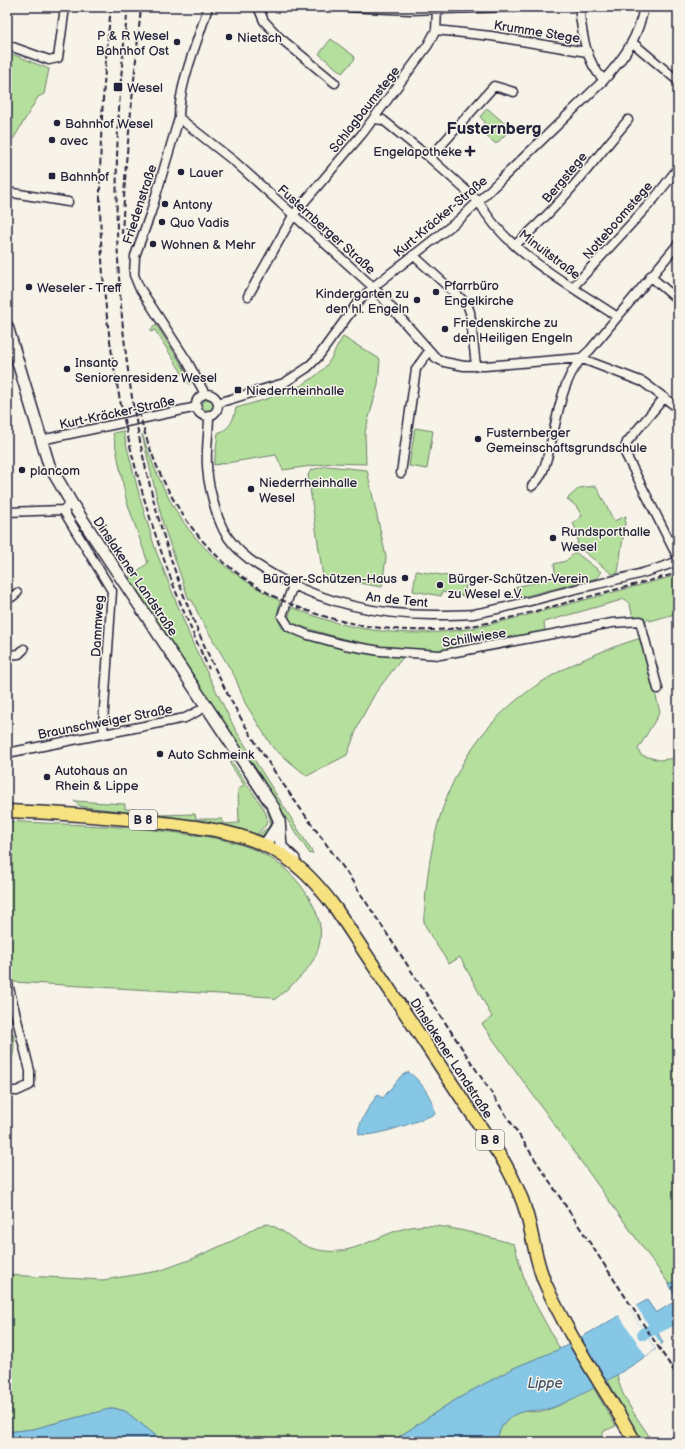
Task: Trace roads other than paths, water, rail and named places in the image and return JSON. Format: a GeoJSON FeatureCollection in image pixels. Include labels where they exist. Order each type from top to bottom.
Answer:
{"type":"FeatureCollection","features":[{"type":"Feature","properties":{"kind":"main road","name":"Dinslakener Landstraße"},"geometry":{"type":"LineString","coordinates":[[7,326],[49,465],[67,507],[206,707],[274,808],[278,816],[281,846],[320,887],[352,932],[449,1076],[504,1162],[515,1182],[526,1212],[539,1267],[545,1282],[604,1391],[635,1442]]}},
{"type":"Feature","properties":{"kind":"main road","name":"B 8"},"geometry":{"type":"LineString","coordinates":[[7,811],[104,816],[182,825],[230,834],[265,846],[305,872],[320,887]]}},
{"type":"Feature","properties":{"kind":"main road"},"geometry":{"type":"LineString","coordinates":[[265,846],[279,824]]}},
{"type":"Feature","properties":{"kind":"street"},"geometry":{"type":"LineString","coordinates":[[7,45],[49,60],[58,58],[66,7]]}},
{"type":"Feature","properties":{"kind":"street","name":"Friedenstraße"},"geometry":{"type":"LineString","coordinates":[[205,394],[188,361],[139,287],[134,275],[135,256],[151,212],[179,118],[179,106],[183,90],[208,7]]}},
{"type":"Feature","properties":{"kind":"street"},"geometry":{"type":"LineString","coordinates":[[258,7],[264,21],[279,37],[335,83]]}},
{"type":"Feature","properties":{"kind":"street"},"geometry":{"type":"LineString","coordinates":[[346,7],[437,10],[513,7]]}},
{"type":"Feature","properties":{"kind":"street"},"geometry":{"type":"LineString","coordinates":[[579,7],[582,31],[587,52],[596,73],[604,80]]}},
{"type":"Feature","properties":{"kind":"street","name":"Kurt-Kräcker-Straße"},"geometry":{"type":"LineString","coordinates":[[218,403],[284,383],[307,368],[318,357],[358,302],[373,287],[460,219],[479,202],[604,80],[622,60],[633,43],[644,7]]}},
{"type":"Feature","properties":{"kind":"street","name":"Schlagbaumstege"},"geometry":{"type":"LineString","coordinates":[[248,296],[294,214],[373,119],[378,109],[418,60],[436,30],[437,10]]}},
{"type":"Feature","properties":{"kind":"street","name":"Krumme Stege"},"geometry":{"type":"LineString","coordinates":[[436,30],[498,37],[587,52]]}},
{"type":"Feature","properties":{"kind":"street"},"geometry":{"type":"LineString","coordinates":[[633,43],[678,81]]}},
{"type":"Feature","properties":{"kind":"street"},"geometry":{"type":"LineString","coordinates":[[430,158],[494,86],[514,92]]}},
{"type":"Feature","properties":{"kind":"street","name":"Fusternberger Straße"},"geometry":{"type":"LineString","coordinates":[[179,118],[235,162],[373,287],[436,358],[444,362],[476,366],[580,358],[643,382],[678,407]]}},
{"type":"Feature","properties":{"kind":"street","name":"Minuitstraße"},"geometry":{"type":"LineString","coordinates":[[373,119],[383,120],[430,158],[479,202],[484,211],[515,245],[543,267],[616,316]]}},
{"type":"Feature","properties":{"kind":"street","name":"Bergstege"},"geometry":{"type":"LineString","coordinates":[[515,245],[538,226],[554,209],[628,120]]}},
{"type":"Feature","properties":{"kind":"street","name":"Notteboomstege"},"geometry":{"type":"LineString","coordinates":[[573,287],[654,199],[678,168]]}},
{"type":"Feature","properties":{"kind":"street"},"geometry":{"type":"LineString","coordinates":[[8,193],[68,202]]}},
{"type":"Feature","properties":{"kind":"street"},"geometry":{"type":"LineString","coordinates":[[532,486],[543,474],[567,383],[580,358],[590,350],[616,316],[678,244]]}},
{"type":"Feature","properties":{"kind":"street"},"geometry":{"type":"LineString","coordinates":[[413,255],[467,304],[470,312],[476,366]]}},
{"type":"Feature","properties":{"kind":"street"},"geometry":{"type":"LineString","coordinates":[[650,276],[678,300]]}},
{"type":"Feature","properties":{"kind":"street"},"geometry":{"type":"LineString","coordinates":[[401,473],[416,369],[429,351]]}},
{"type":"Feature","properties":{"kind":"street"},"geometry":{"type":"LineString","coordinates":[[205,394],[212,395],[218,403],[217,410],[209,416],[202,414],[197,407],[200,398],[205,394]]}},
{"type":"Feature","properties":{"kind":"street"},"geometry":{"type":"LineString","coordinates":[[664,398],[627,442],[624,451],[626,458],[678,559]]}},
{"type":"Feature","properties":{"kind":"street","name":"Kurt-Kräcker-Straße"},"geometry":{"type":"LineString","coordinates":[[41,440],[197,407]]}},
{"type":"Feature","properties":{"kind":"street","name":"An de Tent"},"geometry":{"type":"LineString","coordinates":[[209,416],[207,468],[218,516],[223,530],[231,542],[245,556],[263,570],[293,585],[342,604],[378,612],[410,615],[471,614],[662,567],[678,559]]}},
{"type":"Feature","properties":{"kind":"street"},"geometry":{"type":"LineString","coordinates":[[7,512],[67,507]]}},
{"type":"Feature","properties":{"kind":"street","name":"Dammweg"},"geometry":{"type":"LineString","coordinates":[[67,507],[112,591],[103,724],[104,733]]}},
{"type":"Feature","properties":{"kind":"street","name":"Schillwiese"},"geometry":{"type":"LineString","coordinates":[[293,585],[282,616],[289,628],[345,645],[380,651],[440,655],[612,623],[640,621],[658,689]]}},
{"type":"Feature","properties":{"kind":"street"},"geometry":{"type":"LineString","coordinates":[[7,598],[12,597],[17,593]]}},
{"type":"Feature","properties":{"kind":"street"},"geometry":{"type":"LineString","coordinates":[[7,655],[19,654],[24,649]]}},
{"type":"Feature","properties":{"kind":"street","name":"Braunschweiger Straße"},"geometry":{"type":"LineString","coordinates":[[7,753],[185,718],[206,707]]}},
{"type":"Feature","properties":{"kind":"street"},"geometry":{"type":"LineString","coordinates":[[7,980],[30,1071],[30,1085],[17,1091],[7,1091]]}},
{"type":"Feature","properties":{"kind":"water"},"geometry":{"type":"Polygon","coordinates":[[[408,1072],[413,1075],[426,1090],[435,1114],[375,1134],[359,1134],[362,1119],[377,1095],[383,1098],[401,1076],[408,1072]]]}},
{"type":"Feature","properties":{"kind":"water","name":"Lippe"},"geometry":{"type":"Polygon","coordinates":[[[678,1280],[678,1330],[673,1322],[666,1319],[658,1324],[657,1331],[663,1343],[610,1379],[554,1407],[513,1415],[505,1421],[494,1442],[391,1442],[471,1391],[516,1367],[562,1348],[647,1300],[656,1313],[677,1300],[669,1284],[678,1280]]]}},
{"type":"Feature","properties":{"kind":"water"},"geometry":{"type":"Polygon","coordinates":[[[113,1408],[125,1411],[164,1442],[7,1442],[7,1432],[33,1429],[113,1408]]]}},
{"type":"Feature","properties":{"kind":"waterway","name":"Lippe"},"geometry":{"type":"LineString","coordinates":[[643,1334],[678,1317]]}},
{"type":"Feature","properties":{"kind":"railway"},"geometry":{"type":"LineString","coordinates":[[111,7],[105,70],[100,164],[102,259],[106,312],[114,365],[136,469],[168,571],[209,669]]}},
{"type":"Feature","properties":{"kind":"railway"},"geometry":{"type":"LineString","coordinates":[[128,7],[120,96],[117,186],[119,276],[127,366],[143,454],[165,540],[195,625],[234,706],[259,748],[287,790],[345,870],[678,1377]]}},
{"type":"Feature","properties":{"kind":"railway"},"geometry":{"type":"LineString","coordinates":[[122,234],[126,163],[141,7]]}},
{"type":"Feature","properties":{"kind":"railway"},"geometry":{"type":"LineString","coordinates":[[139,412],[153,456],[173,499],[190,525],[214,553],[241,576],[272,595],[305,610],[340,621],[376,627],[413,630],[449,629],[517,616],[678,573]]}},
{"type":"Feature","properties":{"kind":"place","name":"Nietsch"},"geometry":{"type":"Point","coordinates":[229,37]}},
{"type":"Feature","properties":{"kind":"place","name":"P & R Wesel Bahnhof Ost"},"geometry":{"type":"Point","coordinates":[177,42]}},
{"type":"Feature","properties":{"kind":"place","name":"Wesel"},"geometry":{"type":"Point","coordinates":[118,87]}},
{"type":"Feature","properties":{"kind":"place","name":"Bahnhof Wesel"},"geometry":{"type":"Point","coordinates":[57,123]}},
{"type":"Feature","properties":{"kind":"place","name":"avec"},"geometry":{"type":"Point","coordinates":[52,140]}},
{"type":"Feature","properties":{"kind":"place","name":"Engelapotheke"},"geometry":{"type":"Point","coordinates":[470,151]}},
{"type":"Feature","properties":{"kind":"place","name":"Lauer"},"geometry":{"type":"Point","coordinates":[181,172]}},
{"type":"Feature","properties":{"kind":"place","name":"Bahnhof"},"geometry":{"type":"Point","coordinates":[52,176]}},
{"type":"Feature","properties":{"kind":"place","name":"Antony"},"geometry":{"type":"Point","coordinates":[165,204]}},
{"type":"Feature","properties":{"kind":"place","name":"Quo Vadis"},"geometry":{"type":"Point","coordinates":[162,222]}},
{"type":"Feature","properties":{"kind":"place","name":"Wohnen & Mehr"},"geometry":{"type":"Point","coordinates":[153,244]}},
{"type":"Feature","properties":{"kind":"place","name":"Weseler - Treff"},"geometry":{"type":"Point","coordinates":[29,287]}},
{"type":"Feature","properties":{"kind":"place","name":"Pfarrbüro Engelkirche"},"geometry":{"type":"Point","coordinates":[436,292]}},
{"type":"Feature","properties":{"kind":"place","name":"Kindergarten zu den hl. Engeln"},"geometry":{"type":"Point","coordinates":[417,300]}},
{"type":"Feature","properties":{"kind":"place","name":"Friedenskirche zu den Heiligen Engeln"},"geometry":{"type":"Point","coordinates":[445,329]}},
{"type":"Feature","properties":{"kind":"place","name":"Insanto Seniorenresidenz Wesel"},"geometry":{"type":"Point","coordinates":[67,369]}},
{"type":"Feature","properties":{"kind":"place","name":"Niederrheinhalle"},"geometry":{"type":"Point","coordinates":[238,390]}},
{"type":"Feature","properties":{"kind":"place","name":"Fusternberger Gemeinschaftsgrundschule"},"geometry":{"type":"Point","coordinates":[478,439]}},
{"type":"Feature","properties":{"kind":"place","name":"plancom"},"geometry":{"type":"Point","coordinates":[22,470]}},
{"type":"Feature","properties":{"kind":"place","name":"Niederrheinhalle Wesel"},"geometry":{"type":"Point","coordinates":[251,489]}},
{"type":"Feature","properties":{"kind":"place","name":"Rundsporthalle Wesel"},"geometry":{"type":"Point","coordinates":[553,538]}},
{"type":"Feature","properties":{"kind":"place","name":"Bürger-Schützen-Haus"},"geometry":{"type":"Point","coordinates":[405,578]}},
{"type":"Feature","properties":{"kind":"place","name":"Bürger-Schützen-Verein zu Wesel e.V."},"geometry":{"type":"Point","coordinates":[440,585]}},
{"type":"Feature","properties":{"kind":"place","name":"Auto Schmeink"},"geometry":{"type":"Point","coordinates":[160,754]}},
{"type":"Feature","properties":{"kind":"place","name":"Autohaus an Rhein & Lippe"},"geometry":{"type":"Point","coordinates":[47,777]}},
{"type":"Feature","properties":{"kind":"district","name":"Fusternberg"},"geometry":{"type":"Point","coordinates":[494,128]}}]}
